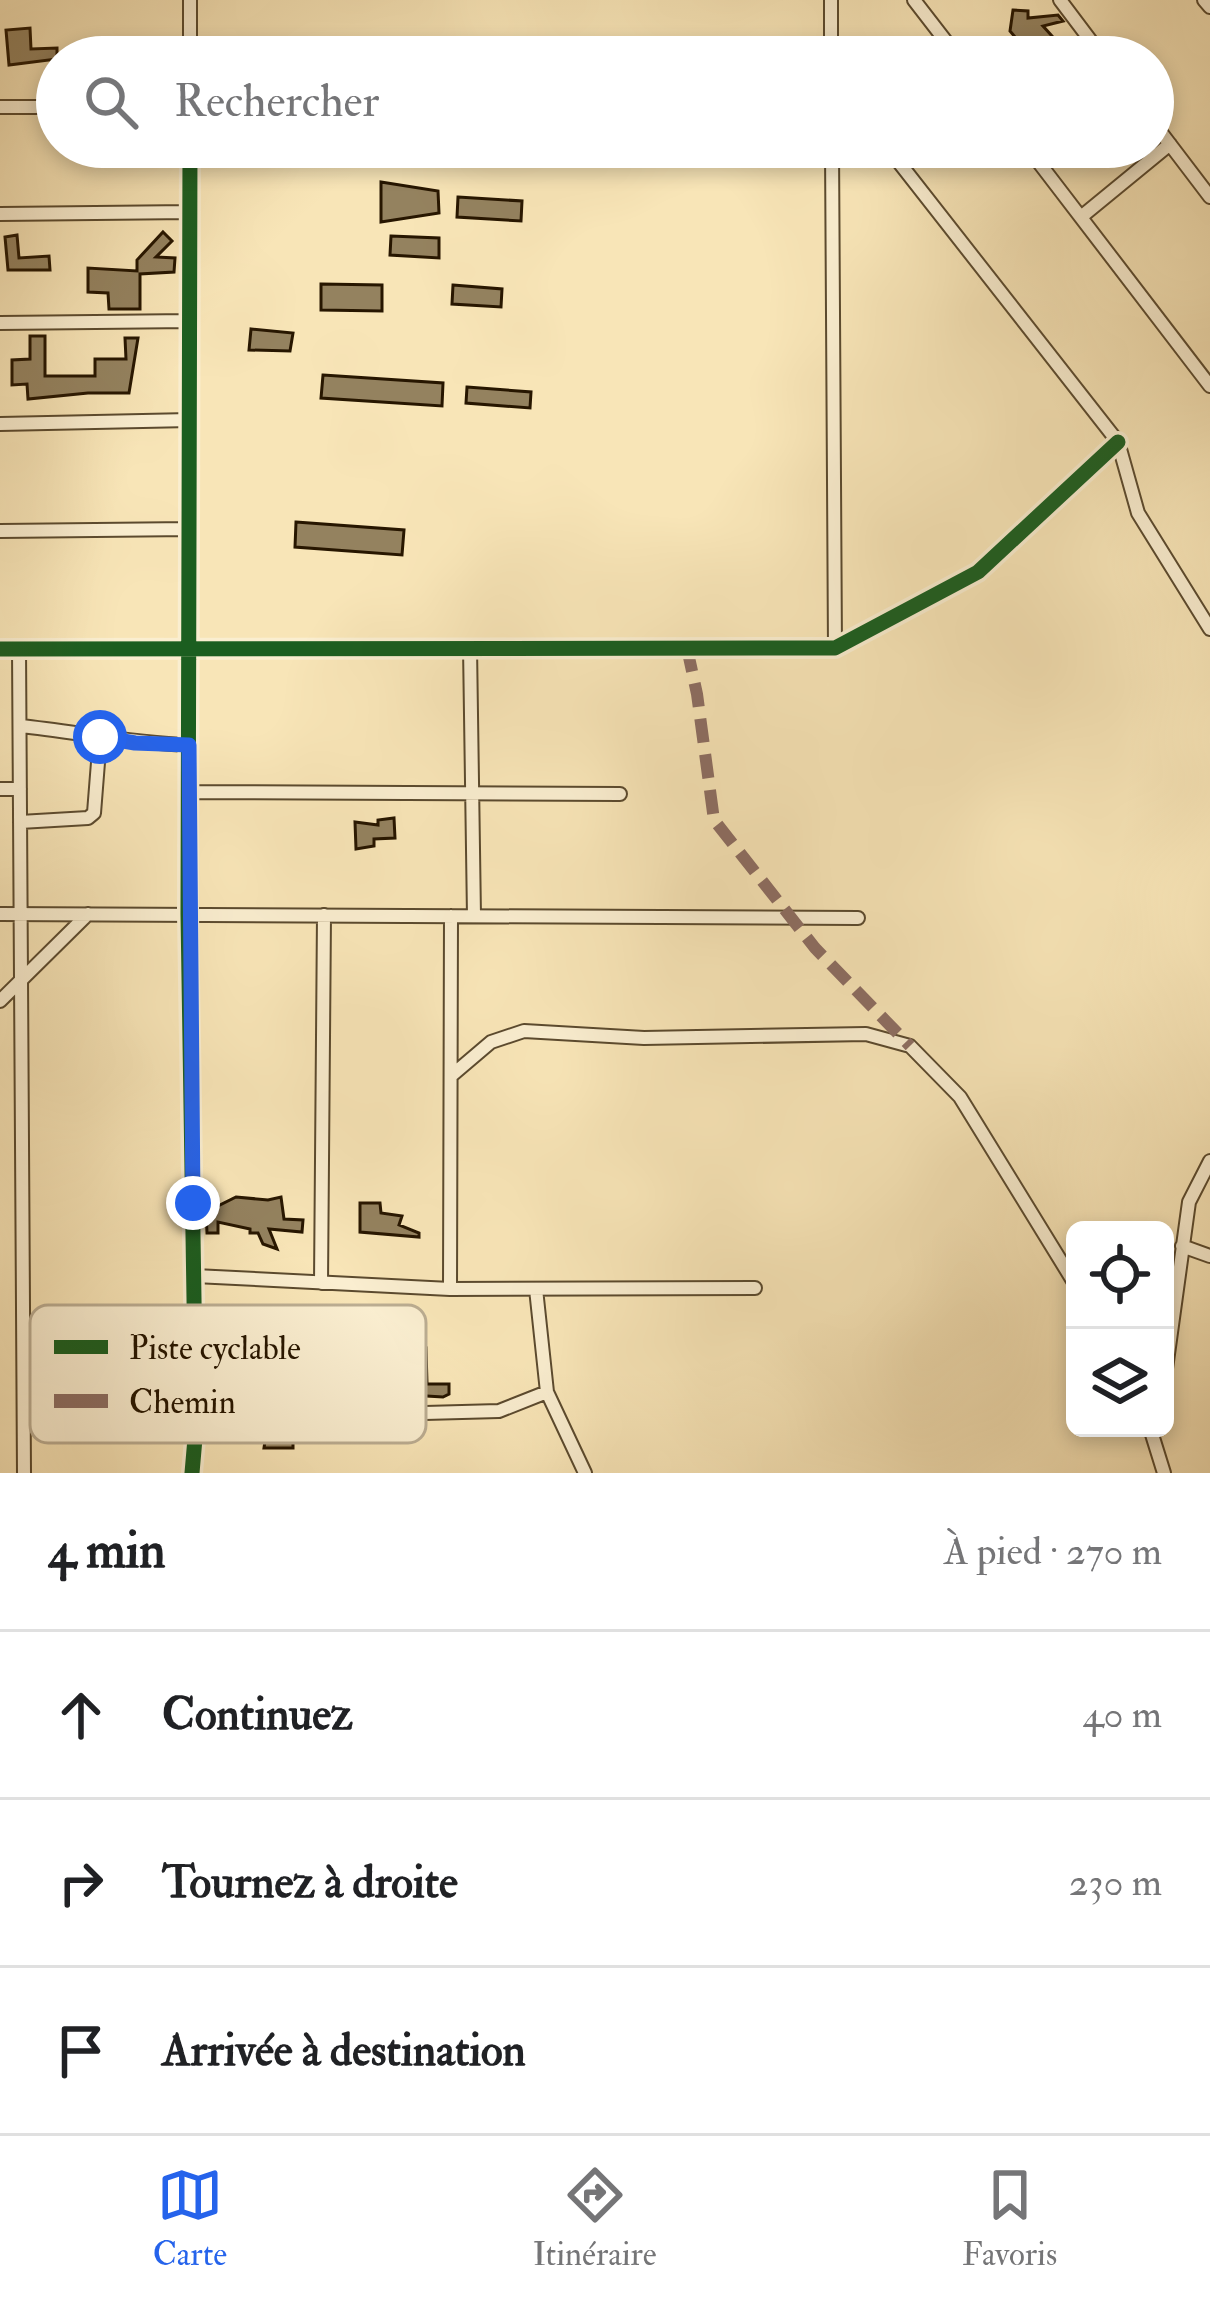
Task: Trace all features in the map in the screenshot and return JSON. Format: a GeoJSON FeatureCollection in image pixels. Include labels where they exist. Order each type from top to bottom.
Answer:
{"type":"FeatureCollection","features":[{"type":"Feature","properties":{"kind":"street"},"geometry":{"type":"LineString","coordinates":[[190,0],[190,36]]}},
{"type":"Feature","properties":{"kind":"street"},"geometry":{"type":"LineString","coordinates":[[831,0],[831,36]]}},
{"type":"Feature","properties":{"kind":"street"},"geometry":{"type":"LineString","coordinates":[[914,0],[942,36]]}},
{"type":"Feature","properties":{"kind":"street"},"geometry":{"type":"LineString","coordinates":[[1060,0],[1087,36]]}},
{"type":"Feature","properties":{"kind":"street"},"geometry":{"type":"LineString","coordinates":[[1204,0],[1210,8]]}},
{"type":"Feature","properties":{"kind":"street"},"geometry":{"type":"LineString","coordinates":[[0,107],[36,106]]}},
{"type":"Feature","properties":{"kind":"street"},"geometry":{"type":"LineString","coordinates":[[1174,149],[1210,197]]}},
{"type":"Feature","properties":{"kind":"street"},"geometry":{"type":"LineString","coordinates":[[190,168],[188,914],[195,1305]]}},
{"type":"Feature","properties":{"kind":"street"},"geometry":{"type":"LineString","coordinates":[[832,168],[835,648]]}},
{"type":"Feature","properties":{"kind":"street"},"geometry":{"type":"LineString","coordinates":[[903,168],[1118,442],[1138,513],[1210,628]]}},
{"type":"Feature","properties":{"kind":"street"},"geometry":{"type":"LineString","coordinates":[[1043,168],[1210,386]]}},
{"type":"Feature","properties":{"kind":"street"},"geometry":{"type":"LineString","coordinates":[[1081,218],[1141,168]]}},
{"type":"Feature","properties":{"kind":"street"},"geometry":{"type":"LineString","coordinates":[[0,214],[190,212]]}},
{"type":"Feature","properties":{"kind":"street"},"geometry":{"type":"LineString","coordinates":[[0,323],[190,321]]}},
{"type":"Feature","properties":{"kind":"street"},"geometry":{"type":"LineString","coordinates":[[0,424],[190,421]]}},
{"type":"Feature","properties":{"kind":"street"},"geometry":{"type":"LineString","coordinates":[[0,649],[835,648],[978,572],[1118,442]]}},
{"type":"Feature","properties":{"kind":"street"},"geometry":{"type":"LineString","coordinates":[[0,531],[190,529]]}},
{"type":"Feature","properties":{"kind":"street"},"geometry":{"type":"LineString","coordinates":[[470,647],[474,916]]}},
{"type":"Feature","properties":{"kind":"street"},"geometry":{"type":"LineString","coordinates":[[20,649],[24,1473]]}},
{"type":"Feature","properties":{"kind":"street"},"geometry":{"type":"LineString","coordinates":[[20,726],[135,743],[189,745]]}},
{"type":"Feature","properties":{"kind":"street"},"geometry":{"type":"LineString","coordinates":[[20,823],[88,818],[94,813],[100,737]]}},
{"type":"Feature","properties":{"kind":"street"},"geometry":{"type":"LineString","coordinates":[[0,789],[20,789]]}},
{"type":"Feature","properties":{"kind":"street"},"geometry":{"type":"LineString","coordinates":[[188,792],[620,794]]}},
{"type":"Feature","properties":{"kind":"street"},"geometry":{"type":"LineString","coordinates":[[0,914],[858,918]]}},
{"type":"Feature","properties":{"kind":"street"},"geometry":{"type":"LineString","coordinates":[[0,1001],[88,914]]}},
{"type":"Feature","properties":{"kind":"street"},"geometry":{"type":"LineString","coordinates":[[321,1283],[324,915]]}},
{"type":"Feature","properties":{"kind":"street"},"geometry":{"type":"LineString","coordinates":[[450,1289],[452,916]]}},
{"type":"Feature","properties":{"kind":"street"},"geometry":{"type":"LineString","coordinates":[[451,1076],[491,1042],[524,1031],[644,1038],[866,1034],[910,1046],[961,1097],[1066,1269]]}},
{"type":"Feature","properties":{"kind":"street"},"geometry":{"type":"LineString","coordinates":[[1171,1329],[1189,1202],[1210,1160]]}},
{"type":"Feature","properties":{"kind":"street"},"geometry":{"type":"LineString","coordinates":[[1182,1246],[1210,1256]]}},
{"type":"Feature","properties":{"kind":"street"},"geometry":{"type":"LineString","coordinates":[[195,1276],[450,1289],[755,1288]]}},
{"type":"Feature","properties":{"kind":"street"},"geometry":{"type":"LineString","coordinates":[[536,1289],[547,1392],[585,1473]]}},
{"type":"Feature","properties":{"kind":"street"},"geometry":{"type":"LineString","coordinates":[[426,1413],[499,1411],[547,1392]]}},
{"type":"Feature","properties":{"kind":"street"},"geometry":{"type":"LineString","coordinates":[[1153,1437],[1165,1473]]}},
{"type":"Feature","properties":{"kind":"street"},"geometry":{"type":"LineString","coordinates":[[192,1473],[193,1443]]}},
{"type":"Feature","properties":{"kind":"building"},"geometry":{"type":"Polygon","coordinates":[[[1013,10],[1028,11],[1028,18],[1058,15],[1063,21],[1043,26],[1052,36],[1014,36],[1010,31],[1013,10]]]}},
{"type":"Feature","properties":{"kind":"building"},"geometry":{"type":"Polygon","coordinates":[[[30,28],[36,62],[9,65],[6,30],[30,28]]]}},
{"type":"Feature","properties":{"kind":"building"},"geometry":{"type":"Polygon","coordinates":[[[381,182],[438,191],[439,213],[381,222],[381,182]]]}},
{"type":"Feature","properties":{"kind":"building"},"geometry":{"type":"Polygon","coordinates":[[[458,197],[522,201],[521,221],[457,217],[458,197]]]}},
{"type":"Feature","properties":{"kind":"building"},"geometry":{"type":"Polygon","coordinates":[[[163,232],[172,241],[156,257],[175,258],[174,272],[140,274],[140,309],[109,309],[108,293],[88,292],[88,268],[137,271],[137,260],[163,232]]]}},
{"type":"Feature","properties":{"kind":"building"},"geometry":{"type":"Polygon","coordinates":[[[17,235],[19,258],[49,256],[50,270],[8,270],[5,237],[17,235]]]}},
{"type":"Feature","properties":{"kind":"building"},"geometry":{"type":"Polygon","coordinates":[[[391,236],[439,238],[439,258],[390,255],[391,236]]]}},
{"type":"Feature","properties":{"kind":"building"},"geometry":{"type":"Polygon","coordinates":[[[321,284],[382,285],[382,311],[321,310],[321,284]]]}},
{"type":"Feature","properties":{"kind":"building"},"geometry":{"type":"Polygon","coordinates":[[[453,285],[502,289],[501,307],[452,304],[453,285]]]}},
{"type":"Feature","properties":{"kind":"building"},"geometry":{"type":"Polygon","coordinates":[[[251,329],[293,333],[290,351],[249,350],[251,329]]]}},
{"type":"Feature","properties":{"kind":"building"},"geometry":{"type":"Polygon","coordinates":[[[30,336],[45,336],[45,376],[95,376],[95,359],[126,359],[125,338],[138,338],[129,393],[28,399],[27,384],[12,385],[12,360],[30,359],[30,336]]]}},
{"type":"Feature","properties":{"kind":"building"},"geometry":{"type":"Polygon","coordinates":[[[323,375],[443,383],[442,406],[321,398],[323,375]]]}},
{"type":"Feature","properties":{"kind":"building"},"geometry":{"type":"Polygon","coordinates":[[[467,387],[531,392],[530,408],[466,403],[467,387]]]}},
{"type":"Feature","properties":{"kind":"building"},"geometry":{"type":"Polygon","coordinates":[[[296,522],[404,530],[402,555],[295,547],[296,522]]]}},
{"type":"Feature","properties":{"kind":"building"},"geometry":{"type":"Polygon","coordinates":[[[394,818],[395,838],[374,839],[374,846],[356,849],[355,822],[378,825],[378,820],[394,818]]]}},
{"type":"Feature","properties":{"kind":"building"},"geometry":{"type":"Polygon","coordinates":[[[236,1197],[281,1197],[284,1219],[303,1220],[302,1232],[269,1229],[277,1249],[263,1244],[250,1229],[218,1222],[218,1233],[207,1233],[206,1212],[236,1197]]]}},
{"type":"Feature","properties":{"kind":"building"},"geometry":{"type":"Polygon","coordinates":[[[360,1203],[380,1203],[381,1213],[402,1216],[399,1225],[419,1237],[360,1232],[360,1203]]]}},
{"type":"Feature","properties":{"kind":"building"},"geometry":{"type":"Polygon","coordinates":[[[426,1349],[427,1384],[449,1384],[449,1394],[426,1396],[426,1349]]]}},
{"type":"Feature","properties":{"kind":"building"},"geometry":{"type":"Polygon","coordinates":[[[265,1443],[293,1443],[293,1448],[264,1448],[265,1443]]]}},
{"type":"Feature","properties":{"kind":"marked path"},"geometry":{"type":"LineString","coordinates":[[687,648],[714,820],[815,948],[910,1046]]}},
{"type":"Feature","properties":{"kind":"cycle path"},"geometry":{"type":"LineString","coordinates":[[190,168],[188,914],[194,1305]]}},
{"type":"Feature","properties":{"kind":"cycle path"},"geometry":{"type":"LineString","coordinates":[[0,649],[835,648],[978,572],[1118,442]]}},
{"type":"Feature","properties":{"kind":"cycle path"},"geometry":{"type":"LineString","coordinates":[[192,1473],[195,1443]]}},
{"type":"Feature","properties":{"kind":"route"},"geometry":{"type":"LineString","coordinates":[[100,737],[189,745],[193,1203]]}}]}
